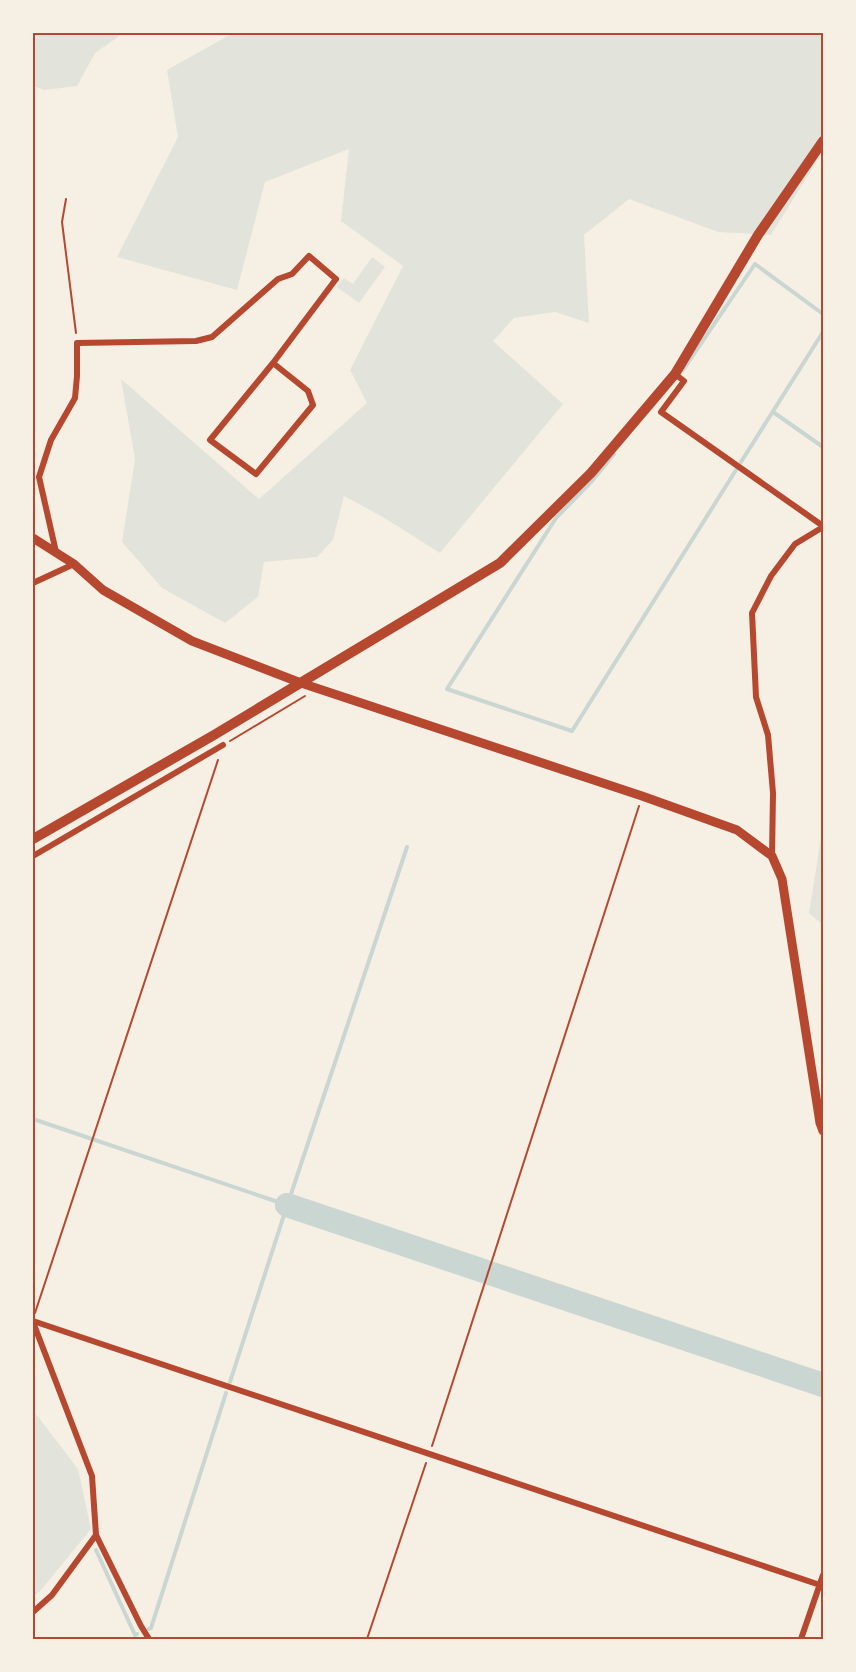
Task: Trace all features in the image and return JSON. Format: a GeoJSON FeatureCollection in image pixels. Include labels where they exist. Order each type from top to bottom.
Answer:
{"type":"FeatureCollection","features":[{"type":"Feature","properties":{"kind":"main road"},"geometry":{"type":"LineString","coordinates":[[33,839],[301,683],[500,563],[591,472],[675,374],[758,235],[823,141]]}},
{"type":"Feature","properties":{"kind":"street"},"geometry":{"type":"LineString","coordinates":[[56,552],[39,477],[51,440],[75,398],[77,343],[196,341],[212,337],[278,279],[292,274],[309,256],[336,279],[273,363],[210,440],[256,474],[313,405],[308,391],[273,363]]}},
{"type":"Feature","properties":{"kind":"street"},"geometry":{"type":"LineString","coordinates":[[675,374],[684,381],[661,412],[823,526],[795,544],[771,576],[752,613],[756,697],[768,735],[773,792],[772,856],[782,879],[818,1112],[823,1131]]}},
{"type":"Feature","properties":{"kind":"street"},"geometry":{"type":"LineString","coordinates":[[33,538],[74,564],[103,590],[192,641],[301,683],[642,796],[737,830],[772,856]]}},
{"type":"Feature","properties":{"kind":"street"},"geometry":{"type":"LineString","coordinates":[[33,583],[74,564]]}},
{"type":"Feature","properties":{"kind":"street"},"geometry":{"type":"LineString","coordinates":[[33,856],[223,745]]}},
{"type":"Feature","properties":{"kind":"street"},"geometry":{"type":"LineString","coordinates":[[33,1321],[92,1476],[96,1535],[149,1639]]}},
{"type":"Feature","properties":{"kind":"street"},"geometry":{"type":"LineString","coordinates":[[33,1321],[821,1586]]}},
{"type":"Feature","properties":{"kind":"street"},"geometry":{"type":"LineString","coordinates":[[33,1612],[52,1595],[96,1535]]}},
{"type":"Feature","properties":{"kind":"street"},"geometry":{"type":"LineString","coordinates":[[801,1639],[823,1575]]}},
{"type":"Feature","properties":{"kind":"path"},"geometry":{"type":"LineString","coordinates":[[66,199],[63,222],[77,343]]}},
{"type":"Feature","properties":{"kind":"path"},"geometry":{"type":"LineString","coordinates":[[33,1321],[223,745],[318,688]]}},
{"type":"Feature","properties":{"kind":"path"},"geometry":{"type":"LineString","coordinates":[[487,1277],[642,796]]}},
{"type":"Feature","properties":{"kind":"shaded area"},"geometry":{"type":"Polygon","coordinates":[[[33,33],[120,33],[118,37],[95,53],[77,86],[44,90],[33,86],[33,33]]]}},
{"type":"Feature","properties":{"kind":"shaded area"},"geometry":{"type":"Polygon","coordinates":[[[233,33],[823,33],[823,148],[771,235],[718,232],[629,199],[584,235],[589,323],[555,312],[514,318],[493,341],[563,404],[440,553],[383,517],[344,496],[333,540],[317,557],[264,562],[258,597],[225,623],[162,588],[122,542],[135,459],[121,379],[259,499],[367,403],[350,370],[403,266],[341,221],[349,149],[265,182],[237,290],[117,257],[178,137],[167,70],[233,33]]]}},
{"type":"Feature","properties":{"kind":"shaded area"},"geometry":{"type":"Polygon","coordinates":[[[372,257],[385,267],[359,303],[337,287],[344,278],[353,284],[372,257]]]}},
{"type":"Feature","properties":{"kind":"shaded area"},"geometry":{"type":"Polygon","coordinates":[[[823,825],[823,925],[809,913],[823,825]]]}},
{"type":"Feature","properties":{"kind":"shaded area"},"geometry":{"type":"Polygon","coordinates":[[[33,1410],[78,1469],[91,1529],[33,1597],[33,1410]]]}},
{"type":"Feature","properties":{"kind":"waterway"},"geometry":{"type":"LineString","coordinates":[[683,370],[755,264],[823,314]]}},
{"type":"Feature","properties":{"kind":"waterway"},"geometry":{"type":"LineString","coordinates":[[741,462],[823,332]]}},
{"type":"Feature","properties":{"kind":"waterway"},"geometry":{"type":"LineString","coordinates":[[773,412],[823,447]]}},
{"type":"Feature","properties":{"kind":"waterway"},"geometry":{"type":"LineString","coordinates":[[614,454],[592,481],[556,518],[447,689],[572,731],[736,470]]}},
{"type":"Feature","properties":{"kind":"waterway"},"geometry":{"type":"LineString","coordinates":[[290,1197],[407,847]]}},
{"type":"Feature","properties":{"kind":"waterway"},"geometry":{"type":"LineString","coordinates":[[33,1119],[287,1205]]}},
{"type":"Feature","properties":{"kind":"waterway"},"geometry":{"type":"LineString","coordinates":[[287,1205],[823,1385]]}},
{"type":"Feature","properties":{"kind":"waterway"},"geometry":{"type":"LineString","coordinates":[[230,1382],[284,1215]]}},
{"type":"Feature","properties":{"kind":"waterway"},"geometry":{"type":"LineString","coordinates":[[149,1629],[226,1393]]}},
{"type":"Feature","properties":{"kind":"waterway"},"geometry":{"type":"LineString","coordinates":[[96,1550],[135,1635],[137,1634]]}}]}
